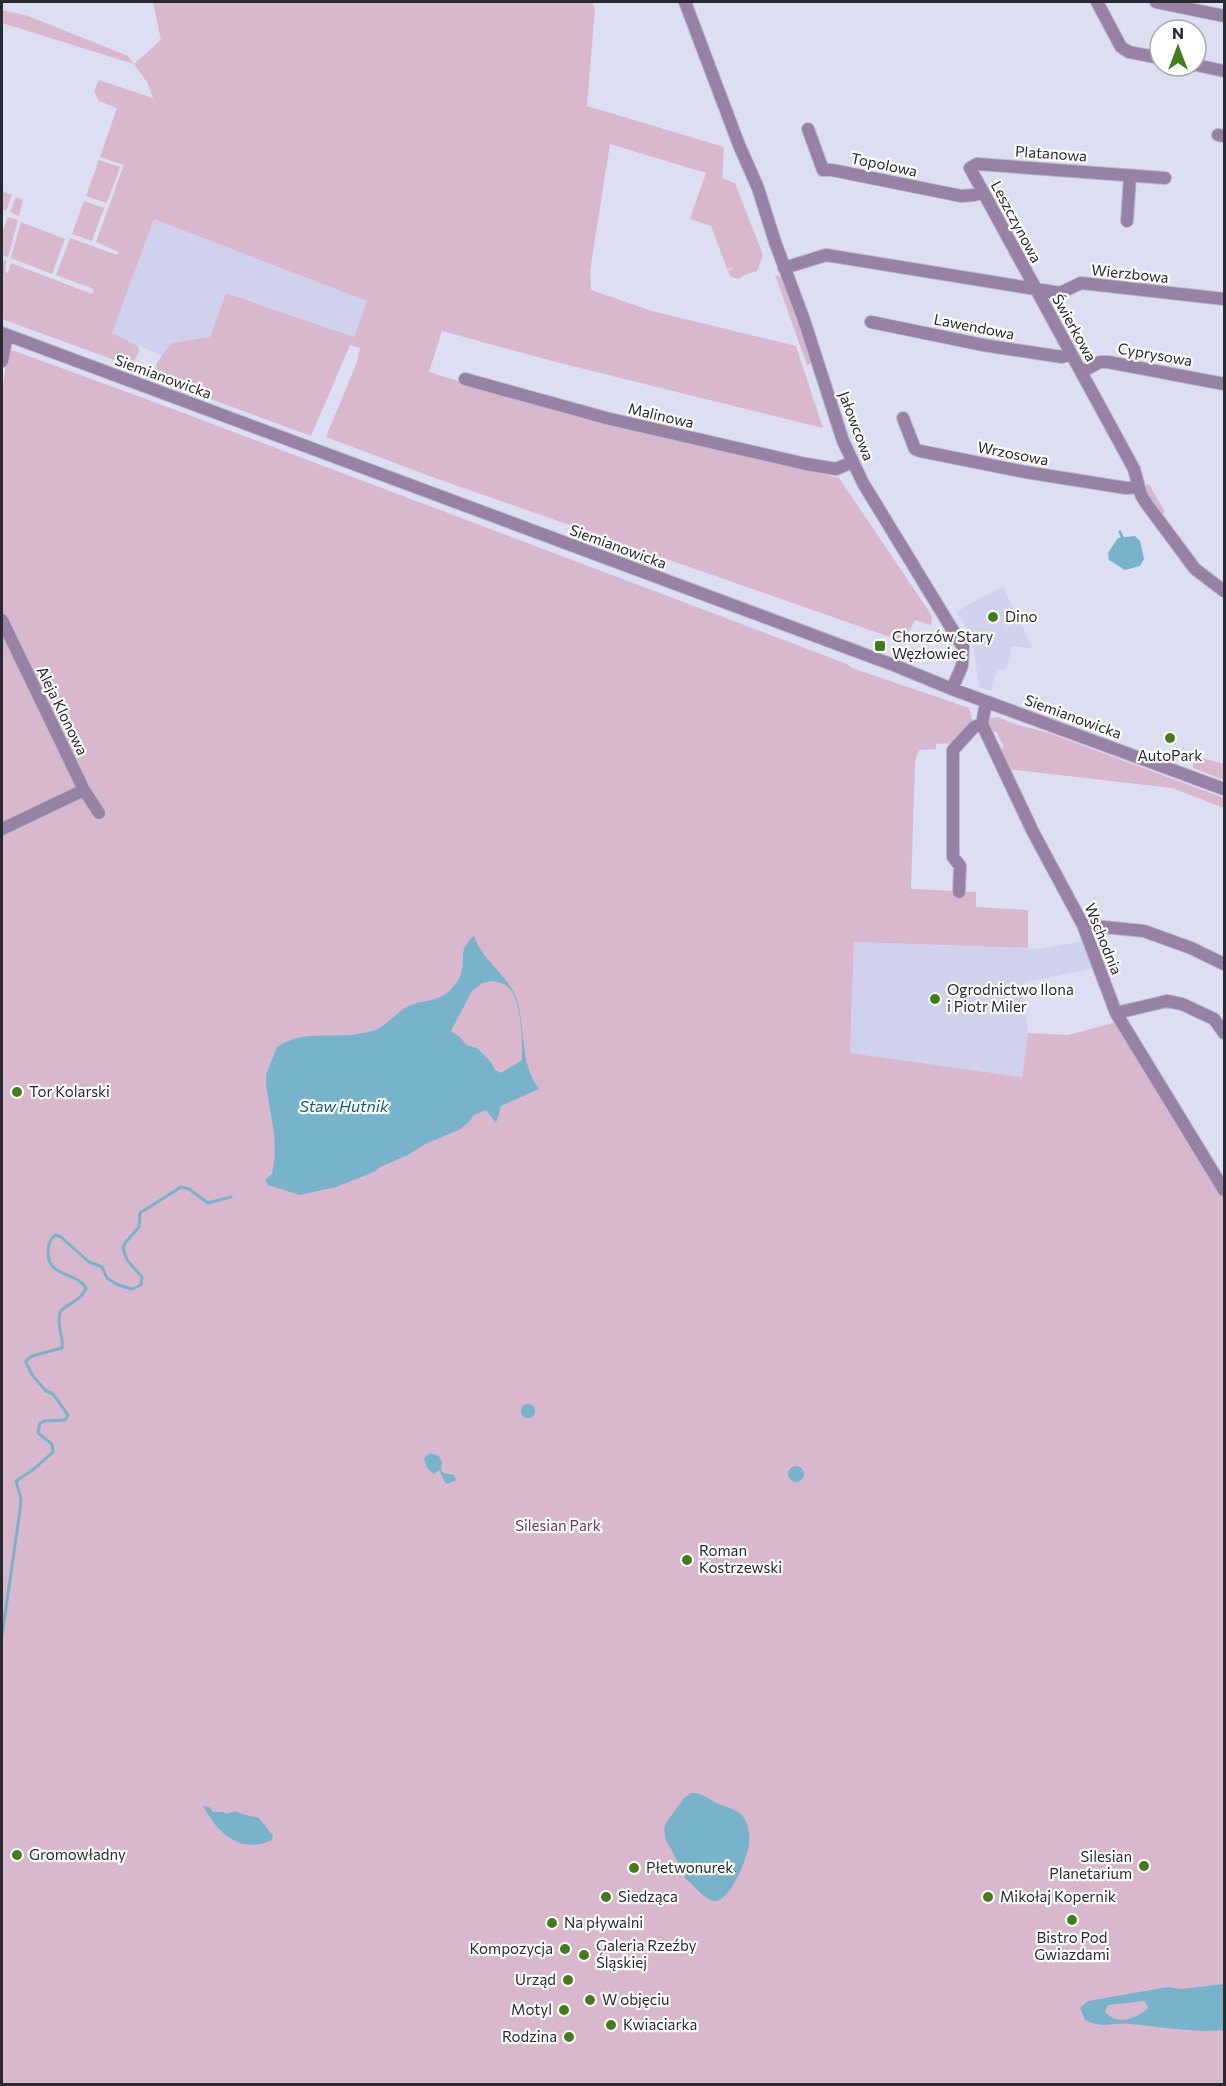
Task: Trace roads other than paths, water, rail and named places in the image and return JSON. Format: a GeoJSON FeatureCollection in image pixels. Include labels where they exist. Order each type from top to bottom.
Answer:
{"type":"FeatureCollection","features":[{"type":"Feature","properties":{"kind":"street","name":"Jałowcowa"},"geometry":{"type":"LineString","coordinates":[[685,2],[758,188],[804,320],[840,435],[871,497],[961,641],[963,658],[952,689]]}},
{"type":"Feature","properties":{"kind":"street"},"geometry":{"type":"LineString","coordinates":[[1097,2],[1121,47],[1129,52],[1148,56]]}},
{"type":"Feature","properties":{"kind":"street"},"geometry":{"type":"LineString","coordinates":[[1156,2],[1177,4],[1224,16]]}},
{"type":"Feature","properties":{"kind":"street"},"geometry":{"type":"LineString","coordinates":[[1208,68],[1224,71]]}},
{"type":"Feature","properties":{"kind":"street","name":"Topolowa"},"geometry":{"type":"LineString","coordinates":[[808,129],[823,170],[961,196],[982,192]]}},
{"type":"Feature","properties":{"kind":"street","name":"Platanowa"},"geometry":{"type":"LineString","coordinates":[[970,168],[977,164],[1165,178]]}},
{"type":"Feature","properties":{"kind":"street","name":"Leszczynowa"},"geometry":{"type":"LineString","coordinates":[[970,168],[1035,289]]}},
{"type":"Feature","properties":{"kind":"street"},"geometry":{"type":"LineString","coordinates":[[1127,221],[1130,176]]}},
{"type":"Feature","properties":{"kind":"street","name":"Świerkowa"},"geometry":{"type":"LineString","coordinates":[[784,268],[826,255],[1035,289],[1134,469],[1146,503],[1190,563],[1224,591]]}},
{"type":"Feature","properties":{"kind":"street","name":"Wierzbowa"},"geometry":{"type":"LineString","coordinates":[[1035,289],[1060,293],[1081,283],[1224,299]]}},
{"type":"Feature","properties":{"kind":"street","name":"Lawendowa"},"geometry":{"type":"LineString","coordinates":[[871,322],[983,345],[1062,357],[1071,354]]}},
{"type":"Feature","properties":{"kind":"street"},"geometry":{"type":"LineString","coordinates":[[2,361],[4,334]]}},
{"type":"Feature","properties":{"kind":"street","name":"Siemianowicka"},"geometry":{"type":"LineString","coordinates":[[4,334],[1224,789]]}},
{"type":"Feature","properties":{"kind":"street","name":"Cyprysowa"},"geometry":{"type":"LineString","coordinates":[[1081,372],[1100,362],[1108,362],[1224,384]]}},
{"type":"Feature","properties":{"kind":"street","name":"Malinowa"},"geometry":{"type":"LineString","coordinates":[[465,379],[606,418],[806,464],[836,469],[852,462]]}},
{"type":"Feature","properties":{"kind":"street","name":"Wrzosowa"},"geometry":{"type":"LineString","coordinates":[[903,418],[915,449],[920,451],[1025,472],[1126,488],[1139,488]]}},
{"type":"Feature","properties":{"kind":"street","name":"Aleja Klonowa"},"geometry":{"type":"LineString","coordinates":[[2,620],[84,790],[99,813]]}},
{"type":"Feature","properties":{"kind":"street"},"geometry":{"type":"LineString","coordinates":[[958,892],[960,866],[953,857],[953,750],[974,727],[982,724],[986,702]]}},
{"type":"Feature","properties":{"kind":"street","name":"Wschodnia"},"geometry":{"type":"LineString","coordinates":[[982,724],[1033,832],[1083,925],[1116,1013],[1222,1182]]}},
{"type":"Feature","properties":{"kind":"street"},"geometry":{"type":"LineString","coordinates":[[2,829],[84,790]]}},
{"type":"Feature","properties":{"kind":"street"},"geometry":{"type":"LineString","coordinates":[[1083,925],[1144,931],[1191,948],[1224,964]]}},
{"type":"Feature","properties":{"kind":"street"},"geometry":{"type":"LineString","coordinates":[[1116,1013],[1167,1001],[1176,1002],[1214,1019],[1224,1033]]}},
{"type":"Feature","properties":{"kind":"water"},"geometry":{"type":"Polygon","coordinates":[[[1135,536],[1140,541],[1144,559],[1140,566],[1125,570],[1109,560],[1108,553],[1118,538],[1135,536]]]}},
{"type":"Feature","properties":{"kind":"water","name":"Staw Hutnik"},"geometry":{"type":"Polygon","coordinates":[[[474,936],[483,953],[513,991],[520,1011],[528,1068],[539,1089],[501,1106],[496,1123],[486,1110],[474,1115],[459,1130],[425,1144],[374,1172],[336,1187],[300,1195],[268,1185],[265,1180],[272,1174],[275,1156],[266,1075],[277,1047],[300,1038],[350,1035],[375,1030],[409,1006],[443,996],[460,977],[464,950],[474,936]],[[493,981],[482,983],[472,991],[451,1031],[466,1045],[477,1048],[491,1062],[495,1070],[501,1073],[522,1060],[521,1033],[514,995],[506,985],[493,981]]]}},
{"type":"Feature","properties":{"kind":"water"},"geometry":{"type":"Polygon","coordinates":[[[528,1404],[533,1406],[535,1411],[533,1416],[528,1418],[523,1416],[521,1411],[523,1406],[528,1404]]]}},
{"type":"Feature","properties":{"kind":"water"},"geometry":{"type":"Polygon","coordinates":[[[430,1453],[439,1456],[442,1462],[441,1470],[454,1475],[455,1481],[446,1484],[439,1470],[434,1474],[427,1468],[424,1458],[430,1453]]]}},
{"type":"Feature","properties":{"kind":"water"},"geometry":{"type":"Polygon","coordinates":[[[793,1466],[799,1466],[804,1474],[802,1480],[793,1482],[788,1477],[788,1471],[793,1466]]]}},
{"type":"Feature","properties":{"kind":"water"},"geometry":{"type":"Polygon","coordinates":[[[691,1793],[703,1795],[737,1811],[744,1818],[748,1828],[749,1845],[745,1860],[732,1888],[720,1900],[714,1901],[706,1898],[685,1878],[684,1868],[680,1866],[666,1840],[664,1829],[666,1823],[684,1798],[691,1793]]]}},
{"type":"Feature","properties":{"kind":"water"},"geometry":{"type":"Polygon","coordinates":[[[203,1806],[209,1807],[213,1812],[226,1814],[236,1811],[259,1818],[273,1836],[272,1840],[249,1845],[239,1843],[222,1832],[203,1806]]]}},
{"type":"Feature","properties":{"kind":"water"},"geometry":{"type":"Polygon","coordinates":[[[1224,1984],[1224,2030],[1201,2031],[1131,2024],[1103,2025],[1085,2020],[1080,2008],[1088,2001],[1168,1987],[1181,1989],[1224,1984]],[[1145,2001],[1108,2005],[1105,2012],[1121,2020],[1132,2018],[1148,2008],[1145,2001]]]}},
{"type":"Feature","properties":{"kind":"waterway"},"geometry":{"type":"LineString","coordinates":[[1120,532],[1122,537]]}},
{"type":"Feature","properties":{"kind":"waterway"},"geometry":{"type":"LineString","coordinates":[[2,1636],[21,1499],[16,1481],[53,1452],[52,1444],[38,1433],[40,1423],[65,1420],[68,1415],[53,1394],[46,1391],[33,1376],[26,1361],[32,1356],[62,1348],[60,1312],[78,1299],[86,1288],[76,1279],[58,1270],[49,1261],[50,1241],[55,1235],[61,1237],[89,1262],[102,1267],[107,1278],[118,1285],[132,1289],[141,1285],[142,1277],[127,1260],[123,1248],[139,1227],[140,1213],[181,1187],[189,1189],[208,1203],[231,1197]]}},
{"type":"Feature","properties":{"kind":"place","name":"Dino"},"geometry":{"type":"Point","coordinates":[993,617]}},
{"type":"Feature","properties":{"kind":"place","name":"Chorzów Stary Węzłowiec"},"geometry":{"type":"Point","coordinates":[880,646]}},
{"type":"Feature","properties":{"kind":"place","name":"AutoPark"},"geometry":{"type":"Point","coordinates":[1170,738]}},
{"type":"Feature","properties":{"kind":"place","name":"Ogrodnictwo Ilona i Piotr Miler"},"geometry":{"type":"Point","coordinates":[935,999]}},
{"type":"Feature","properties":{"kind":"place","name":"Tor Kolarski"},"geometry":{"type":"Point","coordinates":[17,1092]}},
{"type":"Feature","properties":{"kind":"place","name":"Roman Kostrzewski"},"geometry":{"type":"Point","coordinates":[687,1560]}},
{"type":"Feature","properties":{"kind":"place","name":"Gromowładny"},"geometry":{"type":"Point","coordinates":[17,1855]}},
{"type":"Feature","properties":{"kind":"place","name":"Silesian Planetarium"},"geometry":{"type":"Point","coordinates":[1144,1866]}},
{"type":"Feature","properties":{"kind":"place","name":"Płetwonurek"},"geometry":{"type":"Point","coordinates":[634,1868]}},
{"type":"Feature","properties":{"kind":"place","name":"Siedząca"},"geometry":{"type":"Point","coordinates":[606,1897]}},
{"type":"Feature","properties":{"kind":"place","name":"Mikołaj Kopernik"},"geometry":{"type":"Point","coordinates":[988,1897]}},
{"type":"Feature","properties":{"kind":"place","name":"Bistro Pod Gwiazdami"},"geometry":{"type":"Point","coordinates":[1072,1920]}},
{"type":"Feature","properties":{"kind":"place","name":"Na pływalni"},"geometry":{"type":"Point","coordinates":[552,1923]}},
{"type":"Feature","properties":{"kind":"place","name":"Kompozycja"},"geometry":{"type":"Point","coordinates":[565,1949]}},
{"type":"Feature","properties":{"kind":"place","name":"Galeria Rzeźby Śląskiej"},"geometry":{"type":"Point","coordinates":[584,1955]}},
{"type":"Feature","properties":{"kind":"place","name":"Urząd"},"geometry":{"type":"Point","coordinates":[568,1980]}},
{"type":"Feature","properties":{"kind":"place","name":"W objęciu"},"geometry":{"type":"Point","coordinates":[590,2000]}},
{"type":"Feature","properties":{"kind":"place","name":"Motyl"},"geometry":{"type":"Point","coordinates":[564,2010]}},
{"type":"Feature","properties":{"kind":"place","name":"Kwiaciarka"},"geometry":{"type":"Point","coordinates":[611,2025]}},
{"type":"Feature","properties":{"kind":"place","name":"Rodzina"},"geometry":{"type":"Point","coordinates":[569,2037]}},
{"type":"Feature","properties":{"kind":"park label","name":"Silesian Park"},"geometry":{"type":"Point","coordinates":[558,1526]}}]}
